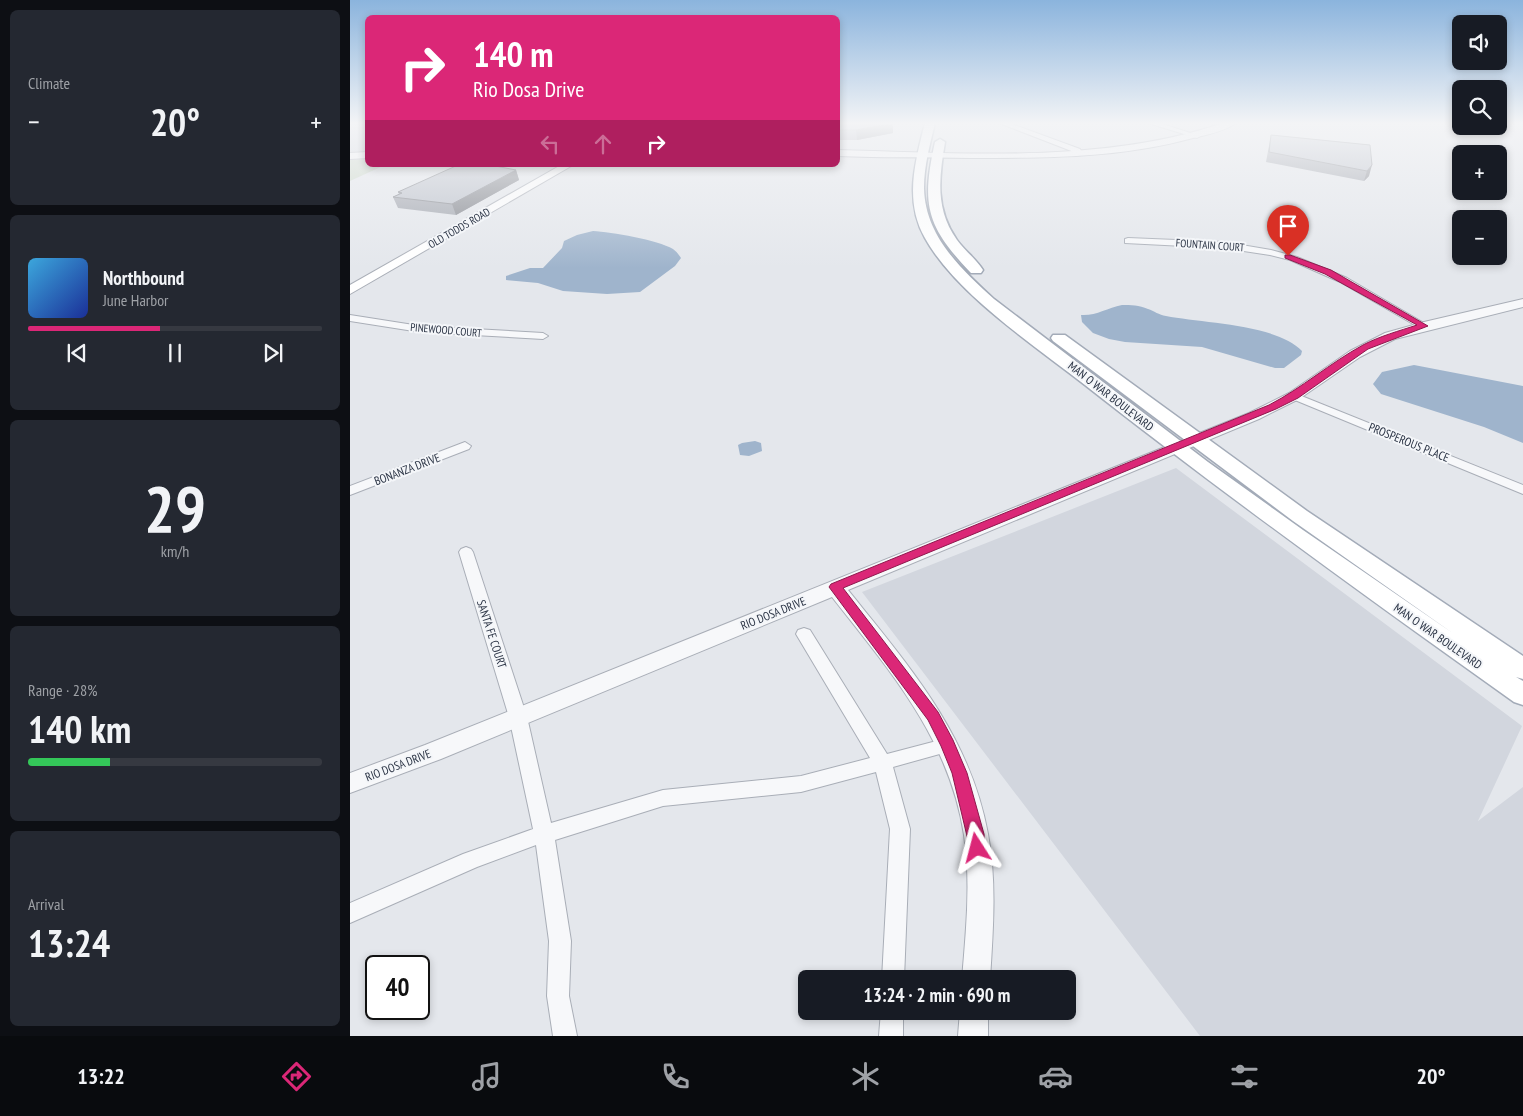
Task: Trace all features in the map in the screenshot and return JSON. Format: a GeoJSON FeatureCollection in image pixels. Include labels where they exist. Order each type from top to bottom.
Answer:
{"type":"FeatureCollection","features":[{"type":"Feature","properties":{"kind":"main road","name":"OLD TODDS ROAD"},"geometry":{"type":"LineString","coordinates":[[350,290],[557,171]]}},
{"type":"Feature","properties":{"kind":"main road","name":"MAN O WAR BOULEVARD"},"geometry":{"type":"LineString","coordinates":[[925,171],[918,188],[919,207],[924,224],[937,248],[957,272],[989,302],[1185,442],[1300,516],[1523,669]]}},
{"type":"Feature","properties":{"kind":"main road","name":"MAN O WAR BOULEVARD"},"geometry":{"type":"LineString","coordinates":[[1185,442],[1295,535],[1523,695]]}},
{"type":"Feature","properties":{"kind":"street","name":"FOUNTAIN COURT"},"geometry":{"type":"LineString","coordinates":[[1128,241],[1235,246],[1288,256],[1328,272],[1424,326]]}},
{"type":"Feature","properties":{"kind":"street","name":"RIO DOSA DRIVE"},"geometry":{"type":"LineString","coordinates":[[350,783],[433,752],[1185,442],[1254,416],[1294,396],[1365,348],[1390,336],[1424,326],[1523,303]]}},
{"type":"Feature","properties":{"kind":"street","name":"PINEWOOD COURT"},"geometry":{"type":"LineString","coordinates":[[350,318],[420,329],[543,336]]}},
{"type":"Feature","properties":{"kind":"street","name":"PROSPEROUS PLACE"},"geometry":{"type":"LineString","coordinates":[[1294,396],[1523,490]]}},
{"type":"Feature","properties":{"kind":"street","name":"BONANZA DRIVE"},"geometry":{"type":"LineString","coordinates":[[350,491],[465,446]]}},
{"type":"Feature","properties":{"kind":"street","name":"SANTA FE COURT"},"geometry":{"type":"LineString","coordinates":[[466,552],[518,716],[544,834],[560,941],[558,996],[564,1036]]}},
{"type":"Feature","properties":{"kind":"street"},"geometry":{"type":"LineString","coordinates":[[835,587],[933,716],[948,745],[959,773],[976,834],[979,874],[977,970]]}},
{"type":"Feature","properties":{"kind":"street"},"geometry":{"type":"LineString","coordinates":[[804,634],[882,762],[900,829],[893,970]]}},
{"type":"Feature","properties":{"kind":"street"},"geometry":{"type":"LineString","coordinates":[[350,913],[429,877],[521,841],[663,798],[801,784],[948,745]]}},
{"type":"Feature","properties":{"kind":"street"},"geometry":{"type":"LineString","coordinates":[[891,1036],[892,1020]]}},
{"type":"Feature","properties":{"kind":"street"},"geometry":{"type":"LineString","coordinates":[[973,1036],[974,1020]]}},
{"type":"Feature","properties":{"kind":"shaded area"},"geometry":{"type":"Polygon","coordinates":[[[1176,468],[1522,726],[1478,821],[1523,787],[1523,1036],[1200,1036],[862,592],[1176,468]]]}},
{"type":"Feature","properties":{"kind":"green space"},"geometry":{"type":"Polygon","coordinates":[[[350,171],[371,171],[350,181],[350,171]]]}},
{"type":"Feature","properties":{"kind":"water"},"geometry":{"type":"Polygon","coordinates":[[[593,231],[657,243],[673,249],[681,258],[675,266],[640,292],[607,294],[563,291],[538,283],[506,280],[506,276],[530,268],[543,268],[562,248],[564,241],[593,231]]]}},
{"type":"Feature","properties":{"kind":"water"},"geometry":{"type":"Polygon","coordinates":[[[1122,305],[1141,307],[1166,316],[1238,326],[1275,335],[1290,342],[1302,351],[1301,355],[1284,368],[1275,368],[1202,347],[1125,342],[1109,339],[1093,333],[1082,322],[1081,315],[1097,313],[1122,305]]]}},
{"type":"Feature","properties":{"kind":"water"},"geometry":{"type":"Polygon","coordinates":[[[1414,365],[1523,386],[1523,443],[1484,427],[1381,394],[1373,384],[1382,372],[1414,365]]]}},
{"type":"Feature","properties":{"kind":"water"},"geometry":{"type":"Polygon","coordinates":[[[755,441],[761,443],[762,451],[749,456],[740,455],[738,445],[755,441]]]}},
{"type":"Feature","properties":{"kind":"building"},"geometry":{"type":"Polygon","coordinates":[[[444,171],[513,171],[452,204],[393,197],[402,193],[398,192],[444,171]]]}},
{"type":"Feature","properties":{"kind":"route"},"geometry":{"type":"LineString","coordinates":[[977,848],[976,834],[959,773],[948,745],[933,716],[835,587],[1194,438],[1254,416],[1294,396],[1365,348],[1390,336],[1424,326],[1328,272],[1288,256]]}}]}
